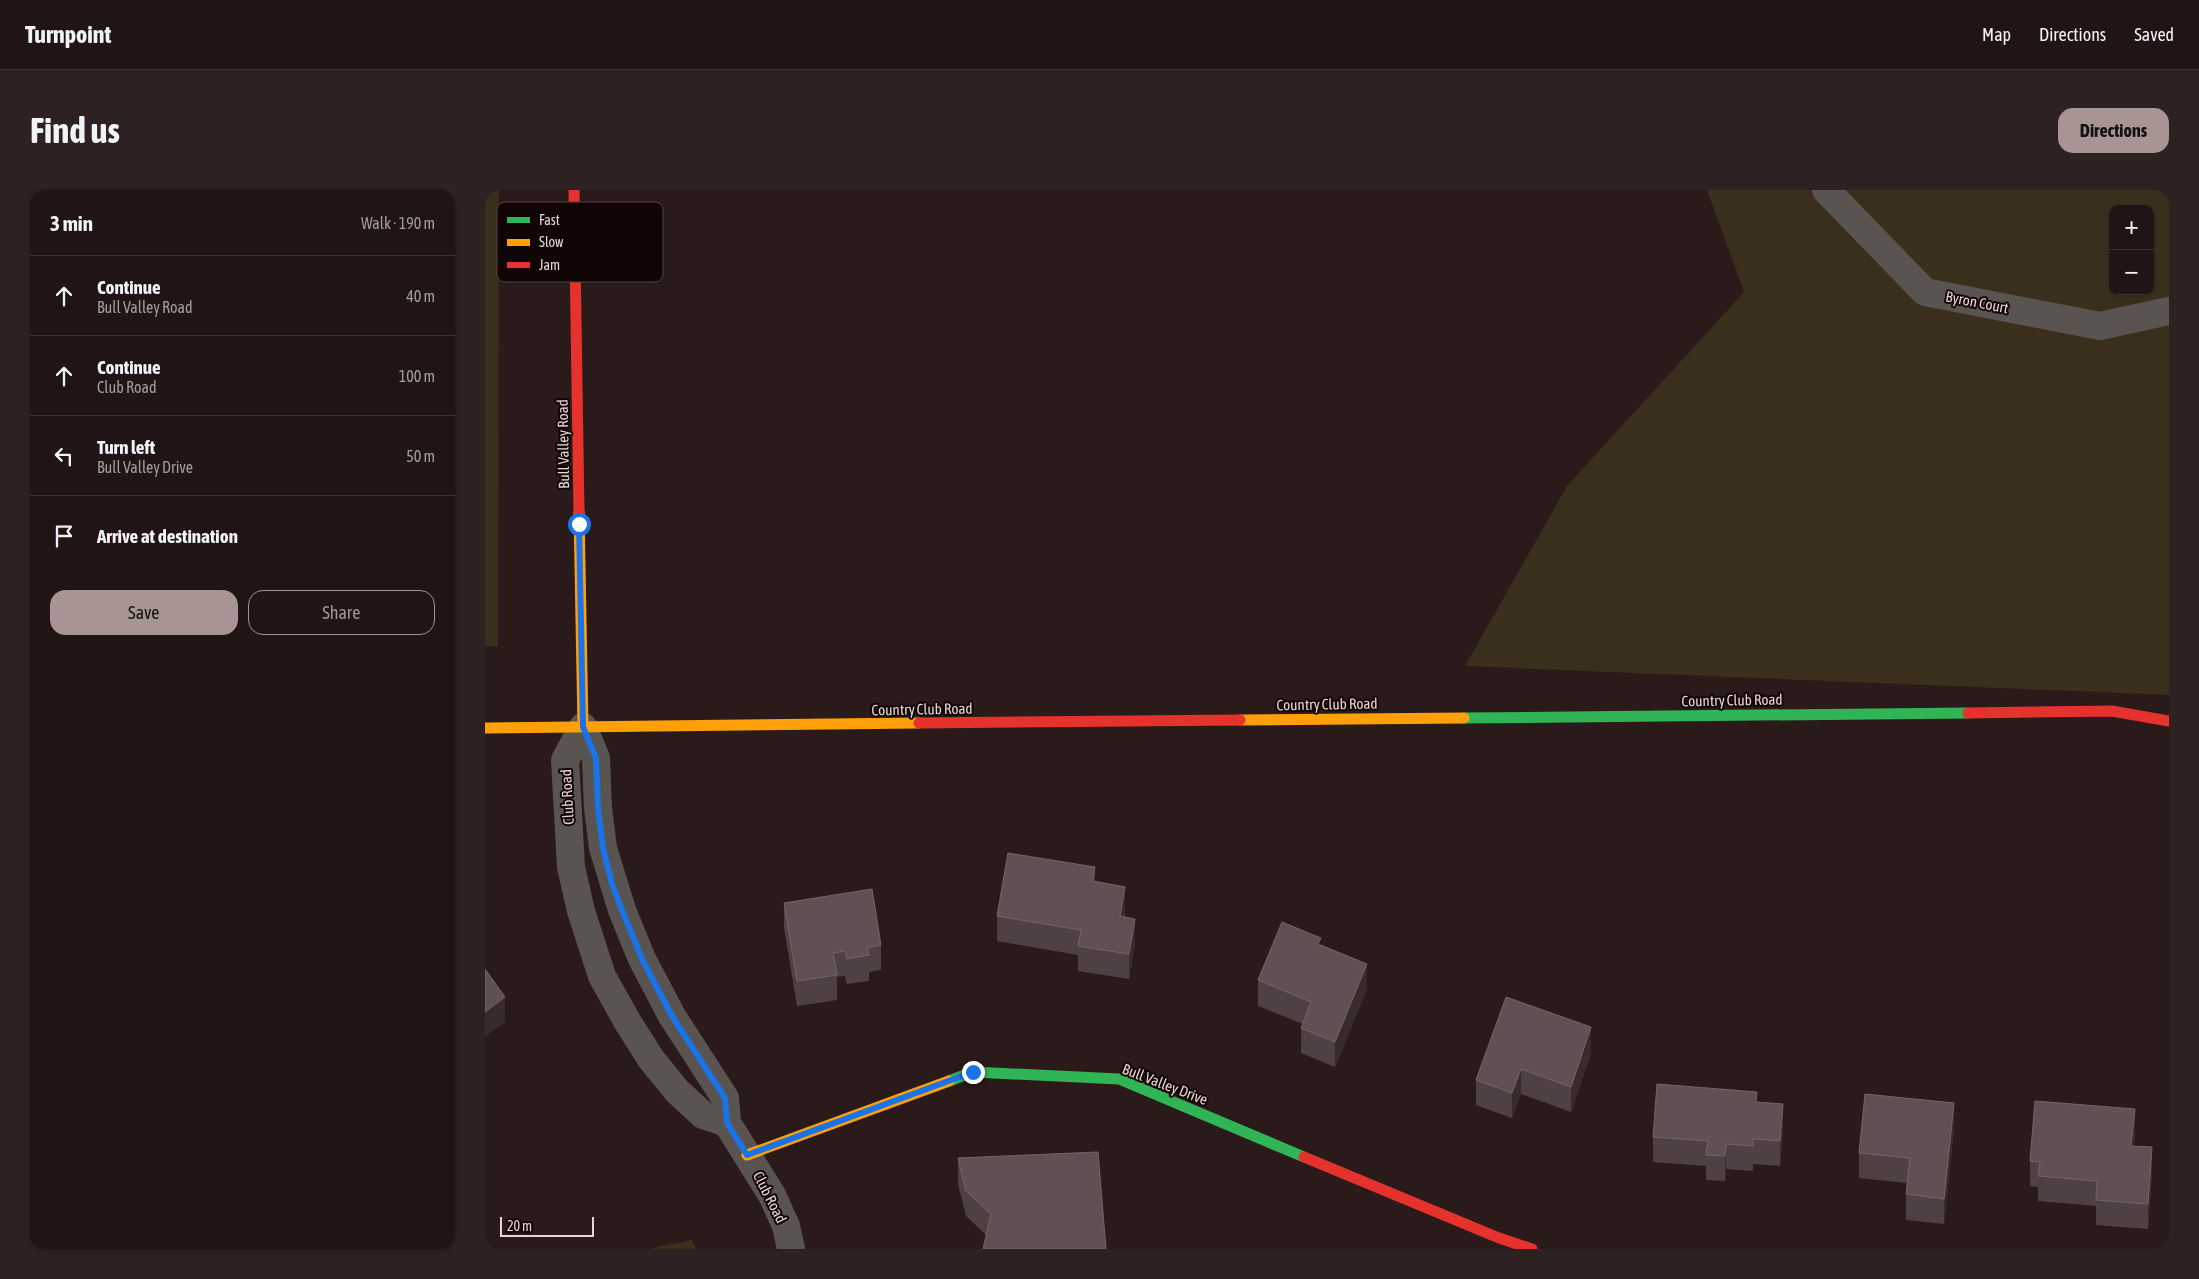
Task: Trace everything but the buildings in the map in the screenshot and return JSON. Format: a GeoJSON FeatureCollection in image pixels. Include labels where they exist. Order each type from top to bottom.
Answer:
{"type":"FeatureCollection","features":[{"type":"Feature","properties":{"kind":"street","name":"Byron Court"},"geometry":{"type":"LineString","coordinates":[[1826,190],[1925,292],[2100,326],[2169,311]]}},
{"type":"Feature","properties":{"kind":"street","name":"Bull Valley Road"},"geometry":{"type":"LineString","coordinates":[[576,282],[583,727]]}},
{"type":"Feature","properties":{"kind":"street","name":"Country Club Road"},"geometry":{"type":"LineString","coordinates":[[485,728],[2112,711],[2169,721]]}},
{"type":"Feature","properties":{"kind":"street","name":"Club Road"},"geometry":{"type":"LineString","coordinates":[[583,727],[596,758],[598,808],[603,848],[612,884],[642,959],[664,1001],[725,1098],[727,1123],[772,1194],[786,1226],[791,1249]]}},
{"type":"Feature","properties":{"kind":"street","name":"Club Road"},"geometry":{"type":"LineString","coordinates":[[583,727],[565,760],[571,867],[581,911],[602,976],[651,1059],[677,1091],[703,1115],[727,1123]]}},
{"type":"Feature","properties":{"kind":"street"},"geometry":{"type":"LineString","coordinates":[[627,1021],[664,1001]]}},
{"type":"Feature","properties":{"kind":"street","name":"Bull Valley Drive"},"geometry":{"type":"LineString","coordinates":[[747,1155],[973,1072],[1119,1079],[1499,1238],[1532,1249]]}},
{"type":"Feature","properties":{"kind":"shaded area"},"geometry":{"type":"Polygon","coordinates":[[[485,190],[499,190],[499,202],[497,202],[497,282],[499,282],[498,647],[485,646],[485,190]]]}},
{"type":"Feature","properties":{"kind":"shaded area"},"geometry":{"type":"Polygon","coordinates":[[[1707,190],[2169,190],[2169,695],[1465,666],[1567,486],[1744,292],[1707,190]]]}},
{"type":"Feature","properties":{"kind":"shaded area"},"geometry":{"type":"Polygon","coordinates":[[[692,1240],[696,1249],[648,1249],[692,1240]]]}},
{"type":"Feature","properties":{"kind":"traffic: fast"},"geometry":{"type":"LineString","coordinates":[[1464,718],[1968,713]]}},
{"type":"Feature","properties":{"kind":"traffic: fast"},"geometry":{"type":"LineString","coordinates":[[949,1081],[973,1072],[1119,1079],[1304,1157]]}},
{"type":"Feature","properties":{"kind":"traffic: slow"},"geometry":{"type":"LineString","coordinates":[[579,512],[583,727]]}},
{"type":"Feature","properties":{"kind":"traffic: slow"},"geometry":{"type":"LineString","coordinates":[[1240,720],[1464,718]]}},
{"type":"Feature","properties":{"kind":"traffic: slow"},"geometry":{"type":"LineString","coordinates":[[485,728],[919,723]]}},
{"type":"Feature","properties":{"kind":"traffic: slow"},"geometry":{"type":"LineString","coordinates":[[747,1155],[949,1081]]}},
{"type":"Feature","properties":{"kind":"traffic: jam"},"geometry":{"type":"LineString","coordinates":[[574,190],[574,202]]}},
{"type":"Feature","properties":{"kind":"traffic: jam"},"geometry":{"type":"LineString","coordinates":[[575,282],[579,512]]}},
{"type":"Feature","properties":{"kind":"traffic: jam"},"geometry":{"type":"LineString","coordinates":[[1968,713],[2112,711],[2169,721]]}},
{"type":"Feature","properties":{"kind":"traffic: jam"},"geometry":{"type":"LineString","coordinates":[[919,723],[1240,720]]}},
{"type":"Feature","properties":{"kind":"traffic: jam"},"geometry":{"type":"LineString","coordinates":[[1304,1157],[1499,1238],[1532,1249]]}},
{"type":"Feature","properties":{"kind":"route"},"geometry":{"type":"LineString","coordinates":[[579,524],[583,727],[596,758],[598,808],[603,848],[612,884],[642,959],[672,1016],[725,1098],[727,1123],[747,1155],[973,1072]]}}]}
